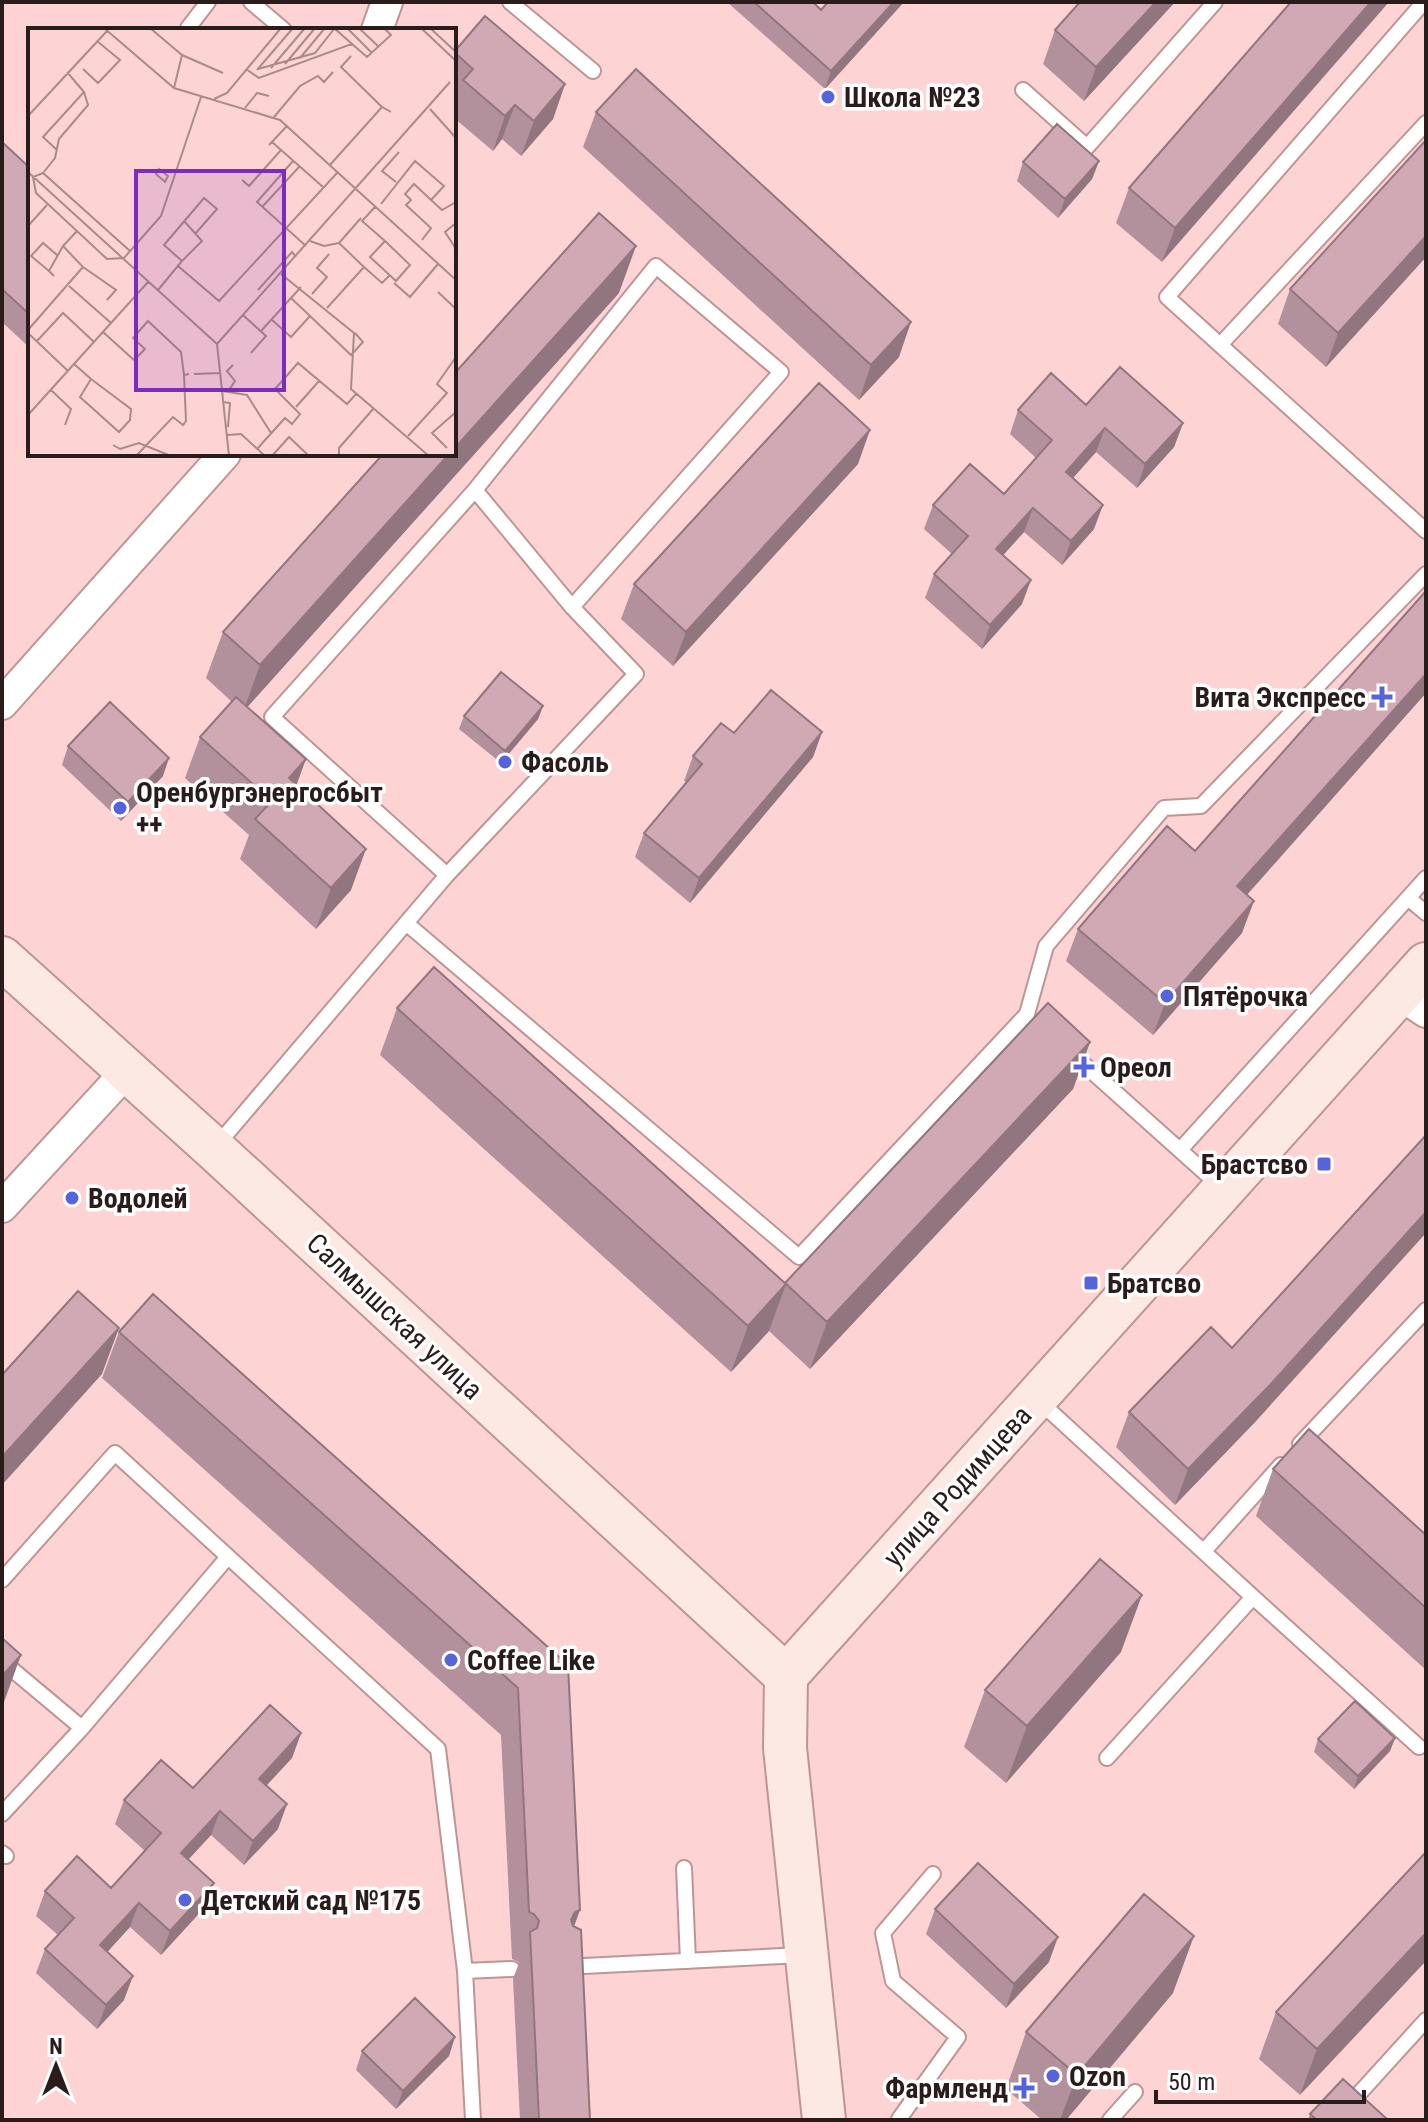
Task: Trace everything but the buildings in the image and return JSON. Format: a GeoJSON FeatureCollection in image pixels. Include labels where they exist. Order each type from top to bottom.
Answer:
{"type":"FeatureCollection","features":[{"type":"Feature","properties":{"kind":"main road","name":"Салмышская улица"},"geometry":{"type":"LineString","coordinates":[[2,958],[786,1676]]}},
{"type":"Feature","properties":{"kind":"main road","name":"улица Родимцева"},"geometry":{"type":"LineString","coordinates":[[786,1676],[1224,1189],[1412,1003],[1426,964]]}},
{"type":"Feature","properties":{"kind":"main road"},"geometry":{"type":"LineString","coordinates":[[786,1676],[785,1748],[824,2120]]}},
{"type":"Feature","properties":{"kind":"street"},"geometry":{"type":"LineString","coordinates":[[378,28],[387,2]]}},
{"type":"Feature","properties":{"kind":"street"},"geometry":{"type":"LineString","coordinates":[[2,704],[223,456]]}},
{"type":"Feature","properties":{"kind":"street"},"geometry":{"type":"LineString","coordinates":[[2,1207],[127,1071]]}},
{"type":"Feature","properties":{"kind":"lane"},"geometry":{"type":"LineString","coordinates":[[188,28],[208,2]]}},
{"type":"Feature","properties":{"kind":"lane"},"geometry":{"type":"LineString","coordinates":[[251,2],[282,28]]}},
{"type":"Feature","properties":{"kind":"lane"},"geometry":{"type":"LineString","coordinates":[[510,2],[593,71]]}},
{"type":"Feature","properties":{"kind":"lane"},"geometry":{"type":"LineString","coordinates":[[1023,90],[1087,147],[1215,2]]}},
{"type":"Feature","properties":{"kind":"lane"},"geometry":{"type":"LineString","coordinates":[[1424,2],[1167,297],[1426,531]]}},
{"type":"Feature","properties":{"kind":"lane"},"geometry":{"type":"LineString","coordinates":[[1220,345],[1426,123]]}},
{"type":"Feature","properties":{"kind":"lane"},"geometry":{"type":"LineString","coordinates":[[447,875],[272,717],[475,490],[656,266],[781,372],[572,607]]}},
{"type":"Feature","properties":{"kind":"lane"},"geometry":{"type":"LineString","coordinates":[[214,1149],[447,875],[636,674],[572,607],[475,490]]}},
{"type":"Feature","properties":{"kind":"lane"},"geometry":{"type":"LineString","coordinates":[[406,923],[799,1257],[1027,1014],[1046,946],[1164,808],[1201,806],[1426,574]]}},
{"type":"Feature","properties":{"kind":"lane"},"geometry":{"type":"LineString","coordinates":[[1180,1150],[1426,878]]}},
{"type":"Feature","properties":{"kind":"lane"},"geometry":{"type":"LineString","coordinates":[[1408,898],[1426,913]]}},
{"type":"Feature","properties":{"kind":"lane"},"geometry":{"type":"LineString","coordinates":[[1027,1014],[1039,1024]]}},
{"type":"Feature","properties":{"kind":"lane"},"geometry":{"type":"LineString","coordinates":[[1063,1045],[1224,1189]]}},
{"type":"Feature","properties":{"kind":"lane"},"geometry":{"type":"LineString","coordinates":[[1204,1551],[1426,1310]]}},
{"type":"Feature","properties":{"kind":"lane"},"geometry":{"type":"LineString","coordinates":[[1036,1399],[1419,1747]]}},
{"type":"Feature","properties":{"kind":"lane"},"geometry":{"type":"LineString","coordinates":[[1306,1438],[1318,1448]]}},
{"type":"Feature","properties":{"kind":"lane"},"geometry":{"type":"LineString","coordinates":[[2,1580],[115,1453],[438,1749],[465,1971],[473,2120]]}},
{"type":"Feature","properties":{"kind":"lane"},"geometry":{"type":"LineString","coordinates":[[2,1814],[82,1728],[227,1558]]}},
{"type":"Feature","properties":{"kind":"lane"},"geometry":{"type":"LineString","coordinates":[[1107,1758],[1253,1597]]}},
{"type":"Feature","properties":{"kind":"lane"},"geometry":{"type":"LineString","coordinates":[[2,1661],[82,1728]]}},
{"type":"Feature","properties":{"kind":"lane"},"geometry":{"type":"LineString","coordinates":[[684,1868],[688,1961]]}},
{"type":"Feature","properties":{"kind":"lane"},"geometry":{"type":"LineString","coordinates":[[891,2120],[900,2120],[958,2037],[893,1981],[883,1933],[933,1874]]}},
{"type":"Feature","properties":{"kind":"lane"},"geometry":{"type":"LineString","coordinates":[[564,1967],[807,1955]]}},
{"type":"Feature","properties":{"kind":"lane"},"geometry":{"type":"LineString","coordinates":[[465,1971],[512,1969]]}},
{"type":"Feature","properties":{"kind":"lane"},"geometry":{"type":"LineString","coordinates":[[1362,2120],[1347,2107],[1426,2020]]}},
{"type":"Feature","properties":{"kind":"lane"},"geometry":{"type":"LineString","coordinates":[[1110,2120],[1135,2092]]}},
{"type":"Feature","properties":{"kind":"place","name":"Школа №23"},"geometry":{"type":"Point","coordinates":[828,97]}},
{"type":"Feature","properties":{"kind":"place","name":"Вита Экспресс"},"geometry":{"type":"Point","coordinates":[1382,697]}},
{"type":"Feature","properties":{"kind":"place","name":"Фасоль"},"geometry":{"type":"Point","coordinates":[505,762]}},
{"type":"Feature","properties":{"kind":"place","name":"Оренбургэнергосбыт ++"},"geometry":{"type":"Point","coordinates":[120,808]}},
{"type":"Feature","properties":{"kind":"place","name":"Пятёрочка"},"geometry":{"type":"Point","coordinates":[1167,996]}},
{"type":"Feature","properties":{"kind":"place","name":"Ореол"},"geometry":{"type":"Point","coordinates":[1084,1067]}},
{"type":"Feature","properties":{"kind":"place","name":"Брастсво"},"geometry":{"type":"Point","coordinates":[1324,1164]}},
{"type":"Feature","properties":{"kind":"place","name":"Водолей"},"geometry":{"type":"Point","coordinates":[72,1198]}},
{"type":"Feature","properties":{"kind":"place","name":"Братсво"},"geometry":{"type":"Point","coordinates":[1091,1283]}},
{"type":"Feature","properties":{"kind":"place","name":"Coffee Like"},"geometry":{"type":"Point","coordinates":[451,1660]}},
{"type":"Feature","properties":{"kind":"place","name":"Детский сад №175"},"geometry":{"type":"Point","coordinates":[185,1900]}},
{"type":"Feature","properties":{"kind":"place","name":"Ozon"},"geometry":{"type":"Point","coordinates":[1053,2076]}},
{"type":"Feature","properties":{"kind":"place","name":"Фармленд"},"geometry":{"type":"Point","coordinates":[1024,2088]}}]}
